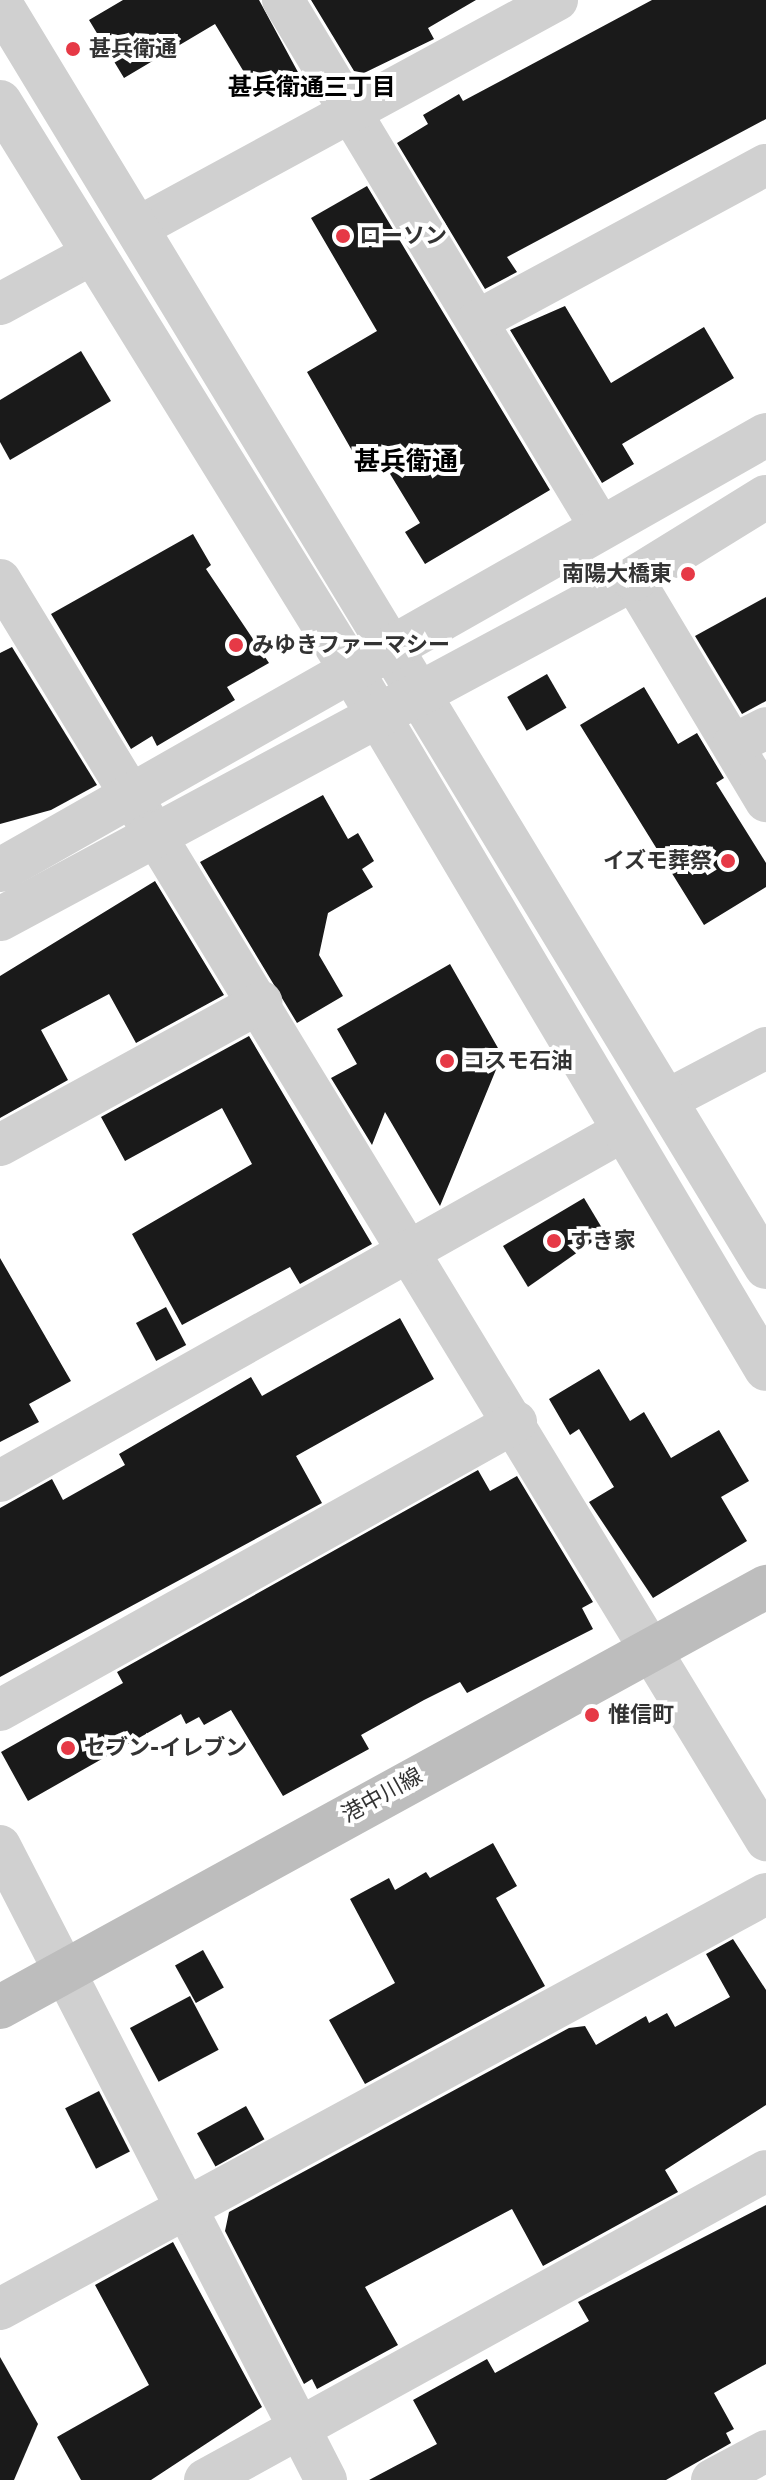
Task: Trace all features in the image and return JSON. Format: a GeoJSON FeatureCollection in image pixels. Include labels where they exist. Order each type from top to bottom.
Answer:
{"type":"FeatureCollection","features":[{"type":"Feature","properties":{"kind":"main road","name":"港中川線"},"geometry":{"type":"LineString","coordinates":[[0,2007],[649,1647],[766,1587]]}},
{"type":"Feature","properties":{"kind":"street"},"geometry":{"type":"LineString","coordinates":[[283,0],[601,528]]}},
{"type":"Feature","properties":{"kind":"street"},"geometry":{"type":"LineString","coordinates":[[137,228],[557,0]]}},
{"type":"Feature","properties":{"kind":"street"},"geometry":{"type":"LineString","coordinates":[[0,3],[394,643],[766,1267]]}},
{"type":"Feature","properties":{"kind":"street"},"geometry":{"type":"LineString","coordinates":[[0,102],[350,668],[766,1369]]}},
{"type":"Feature","properties":{"kind":"street"},"geometry":{"type":"LineString","coordinates":[[477,321],[766,165]]}},
{"type":"Feature","properties":{"kind":"street"},"geometry":{"type":"LineString","coordinates":[[0,304],[92,254]]}},
{"type":"Feature","properties":{"kind":"street"},"geometry":{"type":"LineString","coordinates":[[0,870],[133,797],[394,643],[766,435]]}},
{"type":"Feature","properties":{"kind":"street"},"geometry":{"type":"LineString","coordinates":[[0,919],[633,579],[766,497]]}},
{"type":"Feature","properties":{"kind":"street"},"geometry":{"type":"LineString","coordinates":[[633,579],[749,737],[766,801]]}},
{"type":"Feature","properties":{"kind":"street"},"geometry":{"type":"LineString","coordinates":[[1,583],[413,1249],[766,1840]]}},
{"type":"Feature","properties":{"kind":"street"},"geometry":{"type":"LineString","coordinates":[[0,1145],[261,1002]]}},
{"type":"Feature","properties":{"kind":"street"},"geometry":{"type":"LineString","coordinates":[[667,1100],[766,1048]]}},
{"type":"Feature","properties":{"kind":"street"},"geometry":{"type":"LineString","coordinates":[[0,1481],[623,1131]]}},
{"type":"Feature","properties":{"kind":"street"},"geometry":{"type":"LineString","coordinates":[[0,1710],[516,1422]]}},
{"type":"Feature","properties":{"kind":"street"},"geometry":{"type":"LineString","coordinates":[[0,1846],[326,2480]]}},
{"type":"Feature","properties":{"kind":"street"},"geometry":{"type":"LineString","coordinates":[[0,2309],[766,1894]]}},
{"type":"Feature","properties":{"kind":"street"},"geometry":{"type":"LineString","coordinates":[[205,2480],[766,2171]]}},
{"type":"Feature","properties":{"kind":"street"},"geometry":{"type":"LineString","coordinates":[[712,2480],[766,2451]]}},
{"type":"Feature","properties":{"kind":"building"},"geometry":{"type":"Polygon","coordinates":[[[123,0],[259,0],[299,74],[259,97],[215,24],[124,78],[89,20],[123,0]]]}},
{"type":"Feature","properties":{"kind":"building"},"geometry":{"type":"Polygon","coordinates":[[[311,0],[476,0],[428,28],[434,39],[364,73],[354,71],[311,0]]]}},
{"type":"Feature","properties":{"kind":"building"},"geometry":{"type":"Polygon","coordinates":[[[652,0],[766,0],[766,119],[507,257],[517,272],[485,289],[397,143],[428,124],[423,115],[459,94],[463,101],[652,0]]]}},
{"type":"Feature","properties":{"kind":"building"},"geometry":{"type":"Polygon","coordinates":[[[367,186],[550,490],[425,564],[405,532],[420,523],[384,464],[366,475],[307,372],[377,331],[311,218],[367,186]]]}},
{"type":"Feature","properties":{"kind":"building"},"geometry":{"type":"Polygon","coordinates":[[[565,306],[611,383],[704,327],[734,378],[622,444],[634,464],[602,483],[510,330],[565,306]]]}},
{"type":"Feature","properties":{"kind":"building"},"geometry":{"type":"Polygon","coordinates":[[[81,351],[111,401],[10,460],[0,442],[0,400],[81,351]]]}},
{"type":"Feature","properties":{"kind":"building"},"geometry":{"type":"Polygon","coordinates":[[[193,534],[211,565],[206,569],[269,663],[227,687],[235,700],[157,746],[152,736],[131,749],[51,614],[193,534]]]}},
{"type":"Feature","properties":{"kind":"building"},"geometry":{"type":"Polygon","coordinates":[[[766,597],[766,701],[742,714],[695,636],[766,597]]]}},
{"type":"Feature","properties":{"kind":"building"},"geometry":{"type":"Polygon","coordinates":[[[12,647],[97,785],[51,810],[0,824],[0,653],[12,647]]]}},
{"type":"Feature","properties":{"kind":"building"},"geometry":{"type":"Polygon","coordinates":[[[547,674],[566,708],[527,731],[507,697],[547,674]]]}},
{"type":"Feature","properties":{"kind":"building"},"geometry":{"type":"Polygon","coordinates":[[[644,687],[678,744],[697,733],[724,778],[716,783],[766,863],[766,887],[704,925],[580,725],[644,687]]]}},
{"type":"Feature","properties":{"kind":"building"},"geometry":{"type":"Polygon","coordinates":[[[323,795],[348,839],[358,833],[374,861],[362,869],[373,887],[328,913],[319,955],[343,996],[297,1023],[200,862],[323,795]]]}},
{"type":"Feature","properties":{"kind":"building"},"geometry":{"type":"Polygon","coordinates":[[[155,881],[224,995],[136,1043],[109,994],[41,1030],[68,1080],[0,1118],[0,976],[155,881]]]}},
{"type":"Feature","properties":{"kind":"building"},"geometry":{"type":"Polygon","coordinates":[[[450,964],[502,1055],[440,1206],[385,1112],[372,1145],[331,1078],[357,1064],[337,1029],[450,964]]]}},
{"type":"Feature","properties":{"kind":"building"},"geometry":{"type":"Polygon","coordinates":[[[249,1036],[372,1244],[300,1284],[290,1267],[182,1325],[132,1234],[252,1164],[222,1108],[125,1161],[101,1117],[249,1036]]]}},
{"type":"Feature","properties":{"kind":"building"},"geometry":{"type":"Polygon","coordinates":[[[584,1198],[605,1233],[528,1287],[503,1246],[584,1198]]]}},
{"type":"Feature","properties":{"kind":"building"},"geometry":{"type":"Polygon","coordinates":[[[0,1258],[71,1381],[29,1404],[39,1422],[0,1442],[0,1258]]]}},
{"type":"Feature","properties":{"kind":"building"},"geometry":{"type":"Polygon","coordinates":[[[166,1307],[186,1345],[156,1361],[136,1323],[166,1307]]]}},
{"type":"Feature","properties":{"kind":"building"},"geometry":{"type":"Polygon","coordinates":[[[400,1318],[434,1379],[296,1456],[322,1503],[0,1677],[0,1508],[52,1479],[63,1500],[125,1465],[119,1454],[251,1377],[262,1396],[400,1318]]]}},
{"type":"Feature","properties":{"kind":"building"},"geometry":{"type":"Polygon","coordinates":[[[599,1369],[630,1421],[644,1412],[671,1458],[719,1430],[749,1481],[721,1497],[747,1541],[653,1598],[589,1502],[614,1487],[579,1429],[570,1435],[549,1399],[599,1369]]]}},
{"type":"Feature","properties":{"kind":"building"},"geometry":{"type":"Polygon","coordinates":[[[478,1470],[490,1491],[517,1476],[593,1602],[582,1608],[593,1629],[467,1693],[460,1682],[424,1700],[361,1735],[369,1749],[283,1796],[231,1710],[204,1725],[199,1717],[186,1724],[181,1714],[28,1801],[1,1752],[123,1683],[117,1672],[478,1470]]]}},
{"type":"Feature","properties":{"kind":"building"},"geometry":{"type":"Polygon","coordinates":[[[493,1843],[517,1886],[496,1898],[545,1986],[365,2084],[329,2020],[395,1983],[350,1899],[389,1878],[395,1890],[426,1872],[430,1878],[493,1843]]]}},
{"type":"Feature","properties":{"kind":"building"},"geometry":{"type":"Polygon","coordinates":[[[733,1939],[766,1990],[766,2105],[665,2170],[678,2192],[543,2266],[512,2209],[365,2287],[398,2345],[317,2389],[312,2379],[304,2384],[225,2231],[229,2212],[569,2028],[585,2026],[596,2045],[646,2016],[649,2023],[667,2013],[675,2027],[730,1997],[706,1954],[733,1939]]]}},
{"type":"Feature","properties":{"kind":"building"},"geometry":{"type":"Polygon","coordinates":[[[203,1950],[224,1988],[196,2003],[175,1966],[203,1950]]]}},
{"type":"Feature","properties":{"kind":"building"},"geometry":{"type":"Polygon","coordinates":[[[190,1996],[219,2050],[159,2082],[130,2028],[190,1996]]]}},
{"type":"Feature","properties":{"kind":"building"},"geometry":{"type":"Polygon","coordinates":[[[99,2091],[130,2152],[96,2169],[65,2108],[99,2091]]]}},
{"type":"Feature","properties":{"kind":"building"},"geometry":{"type":"Polygon","coordinates":[[[246,2106],[264,2139],[215,2166],[197,2133],[246,2106]]]}},
{"type":"Feature","properties":{"kind":"building"},"geometry":{"type":"Polygon","coordinates":[[[766,2205],[766,2364],[714,2393],[734,2429],[726,2433],[731,2443],[666,2480],[369,2480],[437,2444],[413,2400],[487,2359],[495,2373],[589,2321],[578,2302],[766,2205]]]}},
{"type":"Feature","properties":{"kind":"building"},"geometry":{"type":"Polygon","coordinates":[[[173,2242],[262,2407],[151,2480],[81,2480],[57,2437],[149,2385],[95,2285],[173,2242]]]}},
{"type":"Feature","properties":{"kind":"building"},"geometry":{"type":"Polygon","coordinates":[[[0,2357],[38,2424],[14,2480],[0,2480],[0,2357]]]}},
{"type":"Feature","properties":{"kind":"place","name":"甚兵衛通"},"geometry":{"type":"Point","coordinates":[73,49]}},
{"type":"Feature","properties":{"kind":"place","name":"ローソン"},"geometry":{"type":"Point","coordinates":[343,236]}},
{"type":"Feature","properties":{"kind":"place","name":"南陽大橋東"},"geometry":{"type":"Point","coordinates":[688,574]}},
{"type":"Feature","properties":{"kind":"place","name":"みゆきファーマシー"},"geometry":{"type":"Point","coordinates":[236,645]}},
{"type":"Feature","properties":{"kind":"place","name":"イズモ葬祭"},"geometry":{"type":"Point","coordinates":[728,861]}},
{"type":"Feature","properties":{"kind":"place","name":"コスモ石油"},"geometry":{"type":"Point","coordinates":[447,1061]}},
{"type":"Feature","properties":{"kind":"place","name":"すき家"},"geometry":{"type":"Point","coordinates":[554,1241]}},
{"type":"Feature","properties":{"kind":"place","name":"惟信町"},"geometry":{"type":"Point","coordinates":[592,1715]}},
{"type":"Feature","properties":{"kind":"place","name":"セブン-イレブン"},"geometry":{"type":"Point","coordinates":[68,1748]}},
{"type":"Feature","properties":{"kind":"district","name":"甚兵衛通三丁目"},"geometry":{"type":"Point","coordinates":[312,88]}},
{"type":"Feature","properties":{"kind":"district","name":"甚兵衛通"},"geometry":{"type":"Point","coordinates":[406,462]}}]}
